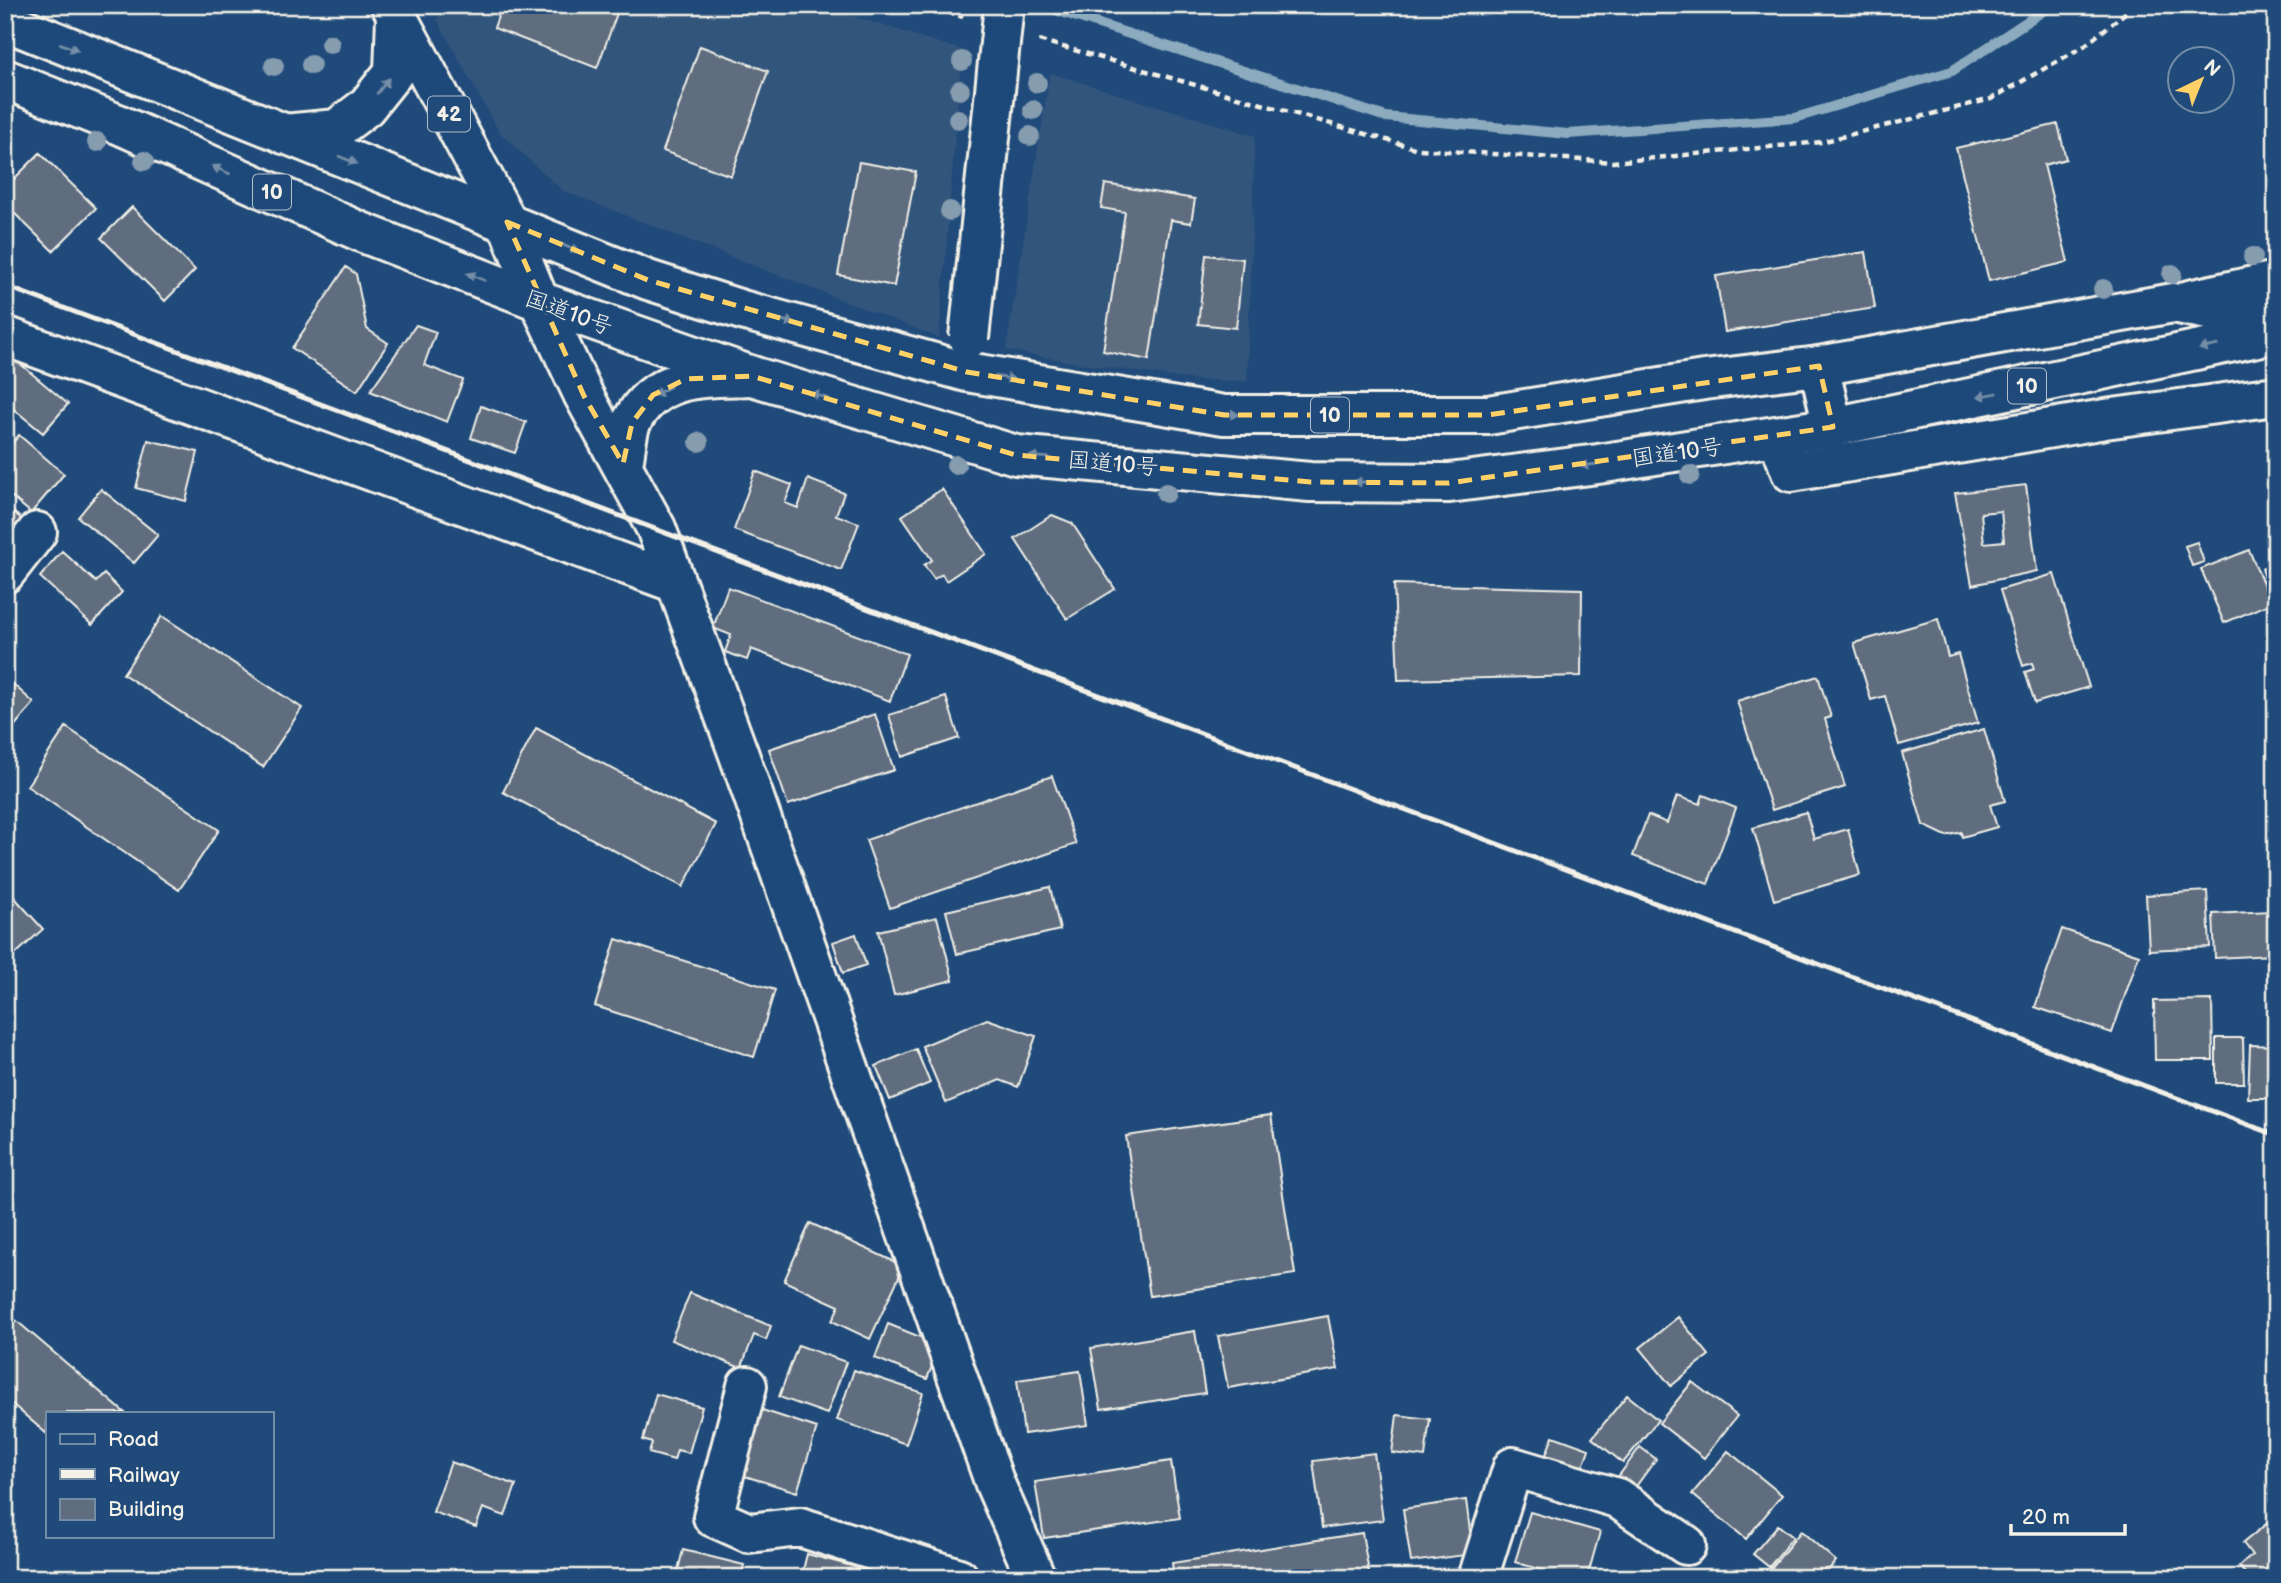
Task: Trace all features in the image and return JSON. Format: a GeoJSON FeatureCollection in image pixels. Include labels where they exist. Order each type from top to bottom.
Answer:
{"type":"FeatureCollection","features":[{"type":"Feature","properties":{"kind":"main road"},"geometry":{"type":"LineString","coordinates":[[968,355],[1004,5]]}},
{"type":"Feature","properties":{"kind":"main road"},"geometry":{"type":"LineString","coordinates":[[284,134],[337,129],[366,107],[394,72],[394,10]]}},
{"type":"Feature","properties":{"kind":"main road","name":"42"},"geometry":{"type":"LineString","coordinates":[[394,10],[506,222],[540,302]]}},
{"type":"Feature","properties":{"kind":"main road","name":"10"},"geometry":{"type":"LineString","coordinates":[[5,21],[648,281],[742,310],[968,355],[1224,415],[1489,415],[1704,380],[1819,366],[2173,303],[2276,281]]}},
{"type":"Feature","properties":{"kind":"main road","name":"国道10号"},"geometry":{"type":"LineString","coordinates":[[5,79],[118,124],[361,232],[540,302],[752,376],[1016,454],[1310,482],[1449,483],[1778,437],[2276,333]]}},
{"type":"Feature","properties":{"kind":"main road"},"geometry":{"type":"LineString","coordinates":[[540,302],[584,396],[656,528],[990,1471],[1036,1578]]}},
{"type":"Feature","properties":{"kind":"main road","name":"10"},"geometry":{"type":"LineString","coordinates":[[2173,303],[2276,324]]}},
{"type":"Feature","properties":{"kind":"main road"},"geometry":{"type":"LineString","coordinates":[[5,336],[676,583]]}},
{"type":"Feature","properties":{"kind":"main road"},"geometry":{"type":"LineString","coordinates":[[1819,366],[1833,427]]}},
{"type":"Feature","properties":{"kind":"main road"},"geometry":{"type":"LineString","coordinates":[[623,464],[632,423],[653,395],[686,379],[752,376]]}},
{"type":"Feature","properties":{"kind":"main road"},"geometry":{"type":"LineString","coordinates":[[1778,437],[1791,472],[2105,419],[2276,396]]}},
{"type":"Feature","properties":{"kind":"main road"},"geometry":{"type":"LineString","coordinates":[[5,573],[37,533]]}},
{"type":"Feature","properties":{"kind":"main road"},"geometry":{"type":"LineString","coordinates":[[747,1386],[713,1517],[749,1533],[800,1527],[959,1578]]}},
{"type":"Feature","properties":{"kind":"main road"},"geometry":{"type":"LineString","coordinates":[[1478,1578],[1513,1467],[1617,1497],[1686,1545]]}},
{"type":"Feature","properties":{"kind":"path"},"geometry":{"type":"LineString","coordinates":[[924,5],[964,17]]}},
{"type":"Feature","properties":{"kind":"path"},"geometry":{"type":"LineString","coordinates":[[1030,37],[1418,149],[1613,162],[1821,142],[1991,99],[2084,46],[2134,5]]}},
{"type":"Feature","properties":{"kind":"highlighted area"},"geometry":{"type":"Polygon","coordinates":[[[507,222],[648,280],[967,372],[1224,415],[1488,415],[1819,366],[1833,427],[1449,483],[1310,482],[1016,455],[752,376],[686,379],[653,395],[632,423],[623,464],[584,396],[507,222]]]}},
{"type":"Feature","properties":{"kind":"shaded area"},"geometry":{"type":"Polygon","coordinates":[[[442,5],[818,5],[962,50],[939,338],[563,191],[499,132],[437,20],[442,5]]]}},
{"type":"Feature","properties":{"kind":"shaded area"},"geometry":{"type":"Polygon","coordinates":[[[1050,73],[1255,136],[1247,381],[1194,380],[1006,350],[1050,73]]]}},
{"type":"Feature","properties":{"kind":"building"},"geometry":{"type":"Polygon","coordinates":[[[502,5],[620,5],[597,68],[494,28],[502,5]]]}},
{"type":"Feature","properties":{"kind":"building"},"geometry":{"type":"Polygon","coordinates":[[[700,46],[768,71],[731,176],[663,151],[700,46]]]}},
{"type":"Feature","properties":{"kind":"building"},"geometry":{"type":"Polygon","coordinates":[[[2058,124],[2066,159],[2044,165],[2068,262],[1989,281],[1956,148],[2058,124]]]}},
{"type":"Feature","properties":{"kind":"building"},"geometry":{"type":"Polygon","coordinates":[[[40,153],[96,208],[53,251],[5,204],[5,188],[40,153]]]}},
{"type":"Feature","properties":{"kind":"building"},"geometry":{"type":"Polygon","coordinates":[[[859,162],[916,172],[894,286],[838,275],[859,162]]]}},
{"type":"Feature","properties":{"kind":"building"},"geometry":{"type":"Polygon","coordinates":[[[1105,184],[1195,199],[1191,223],[1171,220],[1149,360],[1103,351],[1125,212],[1101,208],[1105,184]]]}},
{"type":"Feature","properties":{"kind":"building"},"geometry":{"type":"Polygon","coordinates":[[[132,207],[195,270],[165,301],[101,238],[132,207]]]}},
{"type":"Feature","properties":{"kind":"building"},"geometry":{"type":"Polygon","coordinates":[[[1866,252],[1875,308],[1725,332],[1716,276],[1866,252]]]}},
{"type":"Feature","properties":{"kind":"building"},"geometry":{"type":"Polygon","coordinates":[[[1206,255],[1243,259],[1236,328],[1198,324],[1206,255]]]}},
{"type":"Feature","properties":{"kind":"building"},"geometry":{"type":"Polygon","coordinates":[[[346,267],[356,274],[367,329],[388,343],[357,391],[292,348],[346,267]]]}},
{"type":"Feature","properties":{"kind":"building"},"geometry":{"type":"Polygon","coordinates":[[[416,325],[436,332],[424,365],[463,380],[447,422],[370,391],[416,325]]]}},
{"type":"Feature","properties":{"kind":"building"},"geometry":{"type":"Polygon","coordinates":[[[5,351],[68,404],[43,433],[5,402],[5,351]]]}},
{"type":"Feature","properties":{"kind":"building"},"geometry":{"type":"Polygon","coordinates":[[[481,406],[526,422],[515,453],[471,438],[481,406]]]}},
{"type":"Feature","properties":{"kind":"building"},"geometry":{"type":"Polygon","coordinates":[[[19,435],[64,474],[31,513],[5,491],[5,452],[19,435]]]}},
{"type":"Feature","properties":{"kind":"building"},"geometry":{"type":"Polygon","coordinates":[[[148,440],[198,452],[186,501],[136,488],[148,440]]]}},
{"type":"Feature","properties":{"kind":"building"},"geometry":{"type":"Polygon","coordinates":[[[755,471],[792,485],[785,503],[798,508],[808,479],[844,493],[836,515],[859,523],[841,570],[734,530],[755,471]]]}},
{"type":"Feature","properties":{"kind":"building"},"geometry":{"type":"Polygon","coordinates":[[[2026,485],[2037,571],[1972,585],[1955,493],[2026,485]],[[2001,511],[1981,513],[1984,543],[2004,541],[2001,511]]]}},
{"type":"Feature","properties":{"kind":"building"},"geometry":{"type":"Polygon","coordinates":[[[101,489],[158,535],[134,563],[78,517],[101,489]]]}},
{"type":"Feature","properties":{"kind":"building"},"geometry":{"type":"Polygon","coordinates":[[[942,489],[986,554],[946,581],[942,574],[934,579],[924,565],[932,560],[902,516],[942,489]]]}},
{"type":"Feature","properties":{"kind":"building"},"geometry":{"type":"Polygon","coordinates":[[[5,506],[22,519],[5,542],[5,506]]]}},
{"type":"Feature","properties":{"kind":"building"},"geometry":{"type":"Polygon","coordinates":[[[1052,515],[1072,523],[1115,589],[1067,619],[1015,539],[1052,515]]]}},
{"type":"Feature","properties":{"kind":"building"},"geometry":{"type":"Polygon","coordinates":[[[2197,542],[2204,562],[2192,566],[2185,546],[2197,542]]]}},
{"type":"Feature","properties":{"kind":"building"},"geometry":{"type":"Polygon","coordinates":[[[2249,550],[2271,603],[2224,623],[2201,569],[2249,550]]]}},
{"type":"Feature","properties":{"kind":"building"},"geometry":{"type":"Polygon","coordinates":[[[62,551],[96,582],[104,574],[122,592],[92,625],[40,577],[62,551]]]}},
{"type":"Feature","properties":{"kind":"building"},"geometry":{"type":"Polygon","coordinates":[[[2276,564],[2276,594],[2269,596],[2262,568],[2276,564]]]}},
{"type":"Feature","properties":{"kind":"building"},"geometry":{"type":"Polygon","coordinates":[[[2054,574],[2089,687],[2035,703],[2025,672],[2034,669],[2032,663],[2023,666],[2000,590],[2054,574]]]}},
{"type":"Feature","properties":{"kind":"building"},"geometry":{"type":"Polygon","coordinates":[[[1394,584],[1582,589],[1581,676],[1398,680],[1394,584]]]}},
{"type":"Feature","properties":{"kind":"building"},"geometry":{"type":"Polygon","coordinates":[[[728,587],[907,654],[890,701],[751,649],[747,660],[725,652],[731,635],[713,628],[728,587]]]}},
{"type":"Feature","properties":{"kind":"building"},"geometry":{"type":"Polygon","coordinates":[[[162,616],[302,708],[263,767],[123,674],[162,616]]]}},
{"type":"Feature","properties":{"kind":"building"},"geometry":{"type":"Polygon","coordinates":[[[1938,619],[1948,657],[1958,654],[1978,723],[1899,745],[1885,696],[1871,700],[1854,643],[1938,619]]]}},
{"type":"Feature","properties":{"kind":"building"},"geometry":{"type":"Polygon","coordinates":[[[1818,676],[1831,717],[1825,719],[1845,787],[1772,810],[1737,701],[1818,676]]]}},
{"type":"Feature","properties":{"kind":"building"},"geometry":{"type":"Polygon","coordinates":[[[5,677],[34,703],[11,730],[5,725],[5,677]]]}},
{"type":"Feature","properties":{"kind":"building"},"geometry":{"type":"Polygon","coordinates":[[[946,697],[959,738],[902,757],[889,715],[946,697]]]}},
{"type":"Feature","properties":{"kind":"building"},"geometry":{"type":"Polygon","coordinates":[[[875,714],[894,770],[788,805],[769,749],[875,714]]]}},
{"type":"Feature","properties":{"kind":"building"},"geometry":{"type":"Polygon","coordinates":[[[66,727],[219,830],[179,890],[27,786],[66,727]]]}},
{"type":"Feature","properties":{"kind":"building"},"geometry":{"type":"Polygon","coordinates":[[[536,728],[716,824],[683,887],[503,792],[536,728]]]}},
{"type":"Feature","properties":{"kind":"building"},"geometry":{"type":"Polygon","coordinates":[[[1984,729],[2005,801],[1990,805],[1997,827],[1962,837],[1961,832],[1946,836],[1923,825],[1902,753],[1984,729]]]}},
{"type":"Feature","properties":{"kind":"building"},"geometry":{"type":"Polygon","coordinates":[[[1052,776],[1076,844],[890,908],[866,840],[1052,776]]]}},
{"type":"Feature","properties":{"kind":"building"},"geometry":{"type":"Polygon","coordinates":[[[1703,795],[1736,808],[1708,884],[1633,856],[1648,815],[1667,823],[1677,796],[1700,804],[1703,795]]]}},
{"type":"Feature","properties":{"kind":"building"},"geometry":{"type":"Polygon","coordinates":[[[1806,812],[1814,839],[1848,829],[1860,875],[1774,900],[1753,828],[1806,812]]]}},
{"type":"Feature","properties":{"kind":"building"},"geometry":{"type":"Polygon","coordinates":[[[5,887],[43,929],[5,964],[5,887]]]}},
{"type":"Feature","properties":{"kind":"building"},"geometry":{"type":"Polygon","coordinates":[[[1050,887],[1060,930],[957,954],[946,911],[1050,887]]]}},
{"type":"Feature","properties":{"kind":"building"},"geometry":{"type":"Polygon","coordinates":[[[2207,891],[2210,947],[2149,950],[2146,895],[2207,891]]]}},
{"type":"Feature","properties":{"kind":"building"},"geometry":{"type":"Polygon","coordinates":[[[2271,911],[2273,955],[2215,958],[2213,914],[2271,911]]]}},
{"type":"Feature","properties":{"kind":"building"},"geometry":{"type":"Polygon","coordinates":[[[937,917],[953,980],[894,995],[878,931],[937,917]]]}},
{"type":"Feature","properties":{"kind":"building"},"geometry":{"type":"Polygon","coordinates":[[[2062,929],[2139,955],[2112,1033],[2035,1007],[2062,929]]]}},
{"type":"Feature","properties":{"kind":"building"},"geometry":{"type":"Polygon","coordinates":[[[856,934],[866,965],[843,973],[833,942],[856,934]]]}},
{"type":"Feature","properties":{"kind":"building"},"geometry":{"type":"Polygon","coordinates":[[[616,939],[775,990],[754,1057],[595,1006],[616,939]]]}},
{"type":"Feature","properties":{"kind":"building"},"geometry":{"type":"Polygon","coordinates":[[[2212,1000],[2213,1060],[2155,1060],[2154,1001],[2212,1000]]]}},
{"type":"Feature","properties":{"kind":"building"},"geometry":{"type":"Polygon","coordinates":[[[987,1019],[1036,1036],[1018,1087],[1000,1080],[946,1103],[922,1046],[987,1019]]]}},
{"type":"Feature","properties":{"kind":"building"},"geometry":{"type":"Polygon","coordinates":[[[2216,1038],[2243,1038],[2244,1083],[2216,1083],[2216,1038]]]}},
{"type":"Feature","properties":{"kind":"building"},"geometry":{"type":"Polygon","coordinates":[[[2250,1045],[2276,1046],[2276,1098],[2248,1098],[2250,1045]]]}},
{"type":"Feature","properties":{"kind":"building"},"geometry":{"type":"Polygon","coordinates":[[[916,1049],[930,1083],[890,1100],[876,1066],[916,1049]]]}},
{"type":"Feature","properties":{"kind":"building"},"geometry":{"type":"Polygon","coordinates":[[[1271,1115],[1295,1274],[1150,1296],[1126,1136],[1271,1115]]]}},
{"type":"Feature","properties":{"kind":"building"},"geometry":{"type":"Polygon","coordinates":[[[810,1223],[904,1266],[870,1339],[832,1321],[839,1306],[784,1281],[810,1223]]]}},
{"type":"Feature","properties":{"kind":"building"},"geometry":{"type":"Polygon","coordinates":[[[690,1293],[771,1326],[766,1340],[754,1335],[741,1368],[671,1340],[690,1293]]]}},
{"type":"Feature","properties":{"kind":"building"},"geometry":{"type":"Polygon","coordinates":[[[5,1311],[124,1412],[46,1412],[46,1433],[5,1398],[5,1311]]]}},
{"type":"Feature","properties":{"kind":"building"},"geometry":{"type":"Polygon","coordinates":[[[1328,1316],[1338,1369],[1228,1388],[1218,1336],[1328,1316]]]}},
{"type":"Feature","properties":{"kind":"building"},"geometry":{"type":"Polygon","coordinates":[[[1678,1317],[1709,1355],[1671,1386],[1640,1348],[1678,1317]]]}},
{"type":"Feature","properties":{"kind":"building"},"geometry":{"type":"Polygon","coordinates":[[[888,1324],[940,1345],[927,1379],[875,1358],[888,1324]]]}},
{"type":"Feature","properties":{"kind":"building"},"geometry":{"type":"Polygon","coordinates":[[[1195,1331],[1205,1393],[1101,1409],[1091,1348],[1195,1331]]]}},
{"type":"Feature","properties":{"kind":"building"},"geometry":{"type":"Polygon","coordinates":[[[798,1345],[846,1362],[827,1414],[779,1397],[798,1345]]]}},
{"type":"Feature","properties":{"kind":"building"},"geometry":{"type":"Polygon","coordinates":[[[854,1370],[923,1393],[906,1444],[837,1420],[854,1370]]]}},
{"type":"Feature","properties":{"kind":"building"},"geometry":{"type":"Polygon","coordinates":[[[1080,1371],[1088,1425],[1024,1434],[1017,1380],[1080,1371]]]}},
{"type":"Feature","properties":{"kind":"building"},"geometry":{"type":"Polygon","coordinates":[[[1692,1382],[1737,1416],[1704,1458],[1659,1423],[1692,1382]]]}},
{"type":"Feature","properties":{"kind":"building"},"geometry":{"type":"Polygon","coordinates":[[[656,1394],[702,1407],[689,1453],[677,1450],[674,1460],[649,1453],[652,1443],[643,1440],[656,1394]]]}},
{"type":"Feature","properties":{"kind":"building"},"geometry":{"type":"Polygon","coordinates":[[[1627,1395],[1658,1420],[1623,1463],[1592,1438],[1627,1395]]]}},
{"type":"Feature","properties":{"kind":"building"},"geometry":{"type":"Polygon","coordinates":[[[756,1408],[817,1428],[797,1492],[735,1473],[756,1408]]]}},
{"type":"Feature","properties":{"kind":"building"},"geometry":{"type":"Polygon","coordinates":[[[1397,1415],[1430,1419],[1425,1457],[1392,1453],[1397,1415]]]}},
{"type":"Feature","properties":{"kind":"building"},"geometry":{"type":"Polygon","coordinates":[[[1553,1436],[1589,1449],[1578,1481],[1541,1468],[1553,1436]]]}},
{"type":"Feature","properties":{"kind":"building"},"geometry":{"type":"Polygon","coordinates":[[[1640,1447],[1656,1459],[1631,1493],[1615,1481],[1640,1447]]]}},
{"type":"Feature","properties":{"kind":"building"},"geometry":{"type":"Polygon","coordinates":[[[1728,1451],[1782,1495],[1746,1539],[1692,1494],[1728,1451]]]}},
{"type":"Feature","properties":{"kind":"building"},"geometry":{"type":"Polygon","coordinates":[[[1374,1453],[1383,1520],[1322,1528],[1313,1461],[1374,1453]]]}},
{"type":"Feature","properties":{"kind":"building"},"geometry":{"type":"Polygon","coordinates":[[[1171,1461],[1180,1518],[1044,1538],[1035,1482],[1171,1461]]]}},
{"type":"Feature","properties":{"kind":"building"},"geometry":{"type":"Polygon","coordinates":[[[451,1462],[516,1485],[505,1516],[483,1508],[476,1527],[433,1512],[451,1462]]]}},
{"type":"Feature","properties":{"kind":"building"},"geometry":{"type":"Polygon","coordinates":[[[1466,1500],[1473,1554],[1411,1562],[1403,1509],[1466,1500]]]}},
{"type":"Feature","properties":{"kind":"building"},"geometry":{"type":"Polygon","coordinates":[[[1530,1512],[1600,1532],[1587,1578],[1567,1578],[1515,1562],[1530,1512]]]}},
{"type":"Feature","properties":{"kind":"building"},"geometry":{"type":"Polygon","coordinates":[[[2276,1516],[2276,1578],[2249,1578],[2239,1566],[2252,1555],[2243,1543],[2276,1516]]]}},
{"type":"Feature","properties":{"kind":"building"},"geometry":{"type":"Polygon","coordinates":[[[1778,1525],[1793,1537],[1769,1567],[1753,1554],[1778,1525]]]}},
{"type":"Feature","properties":{"kind":"building"},"geometry":{"type":"Polygon","coordinates":[[[1801,1531],[1836,1561],[1822,1578],[1782,1578],[1771,1568],[1801,1531]]]}},
{"type":"Feature","properties":{"kind":"building"},"geometry":{"type":"Polygon","coordinates":[[[1362,1533],[1370,1578],[1174,1578],[1172,1563],[1362,1533]]]}},
{"type":"Feature","properties":{"kind":"building"},"geometry":{"type":"Polygon","coordinates":[[[683,1550],[744,1565],[741,1578],[676,1578],[683,1550]]]}},
{"type":"Feature","properties":{"kind":"building"},"geometry":{"type":"Polygon","coordinates":[[[807,1554],[874,1572],[873,1578],[801,1578],[807,1554]]]}},
{"type":"Feature","properties":{"kind":"waterway"},"geometry":{"type":"LineString","coordinates":[[1040,5],[1386,117],[1568,134],[1795,118],[1952,71],[2052,5]]}},
{"type":"Feature","properties":{"kind":"railway"},"geometry":{"type":"LineString","coordinates":[[5,286],[2276,1135]]}}]}
